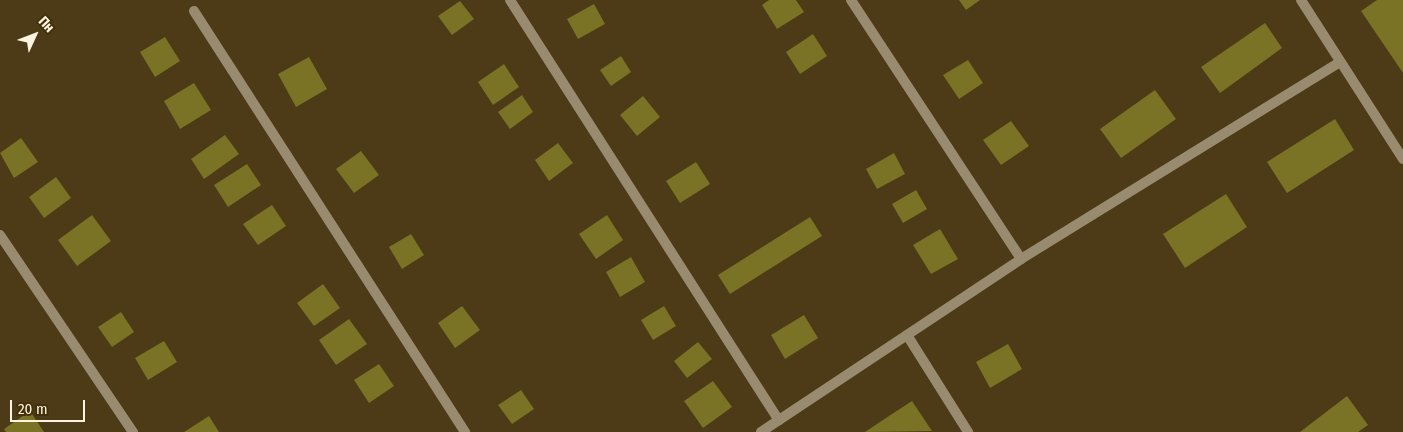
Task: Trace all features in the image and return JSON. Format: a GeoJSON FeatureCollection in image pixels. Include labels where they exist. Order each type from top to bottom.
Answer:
{"type":"FeatureCollection","features":[{"type":"Feature","properties":{"kind":"street"},"geometry":{"type":"LineString","coordinates":[[510,0],[779,420]]}},
{"type":"Feature","properties":{"kind":"street"},"geometry":{"type":"LineString","coordinates":[[851,0],[1021,259]]}},
{"type":"Feature","properties":{"kind":"street"},"geometry":{"type":"LineString","coordinates":[[1301,0],[1403,159]]}},
{"type":"Feature","properties":{"kind":"street"},"geometry":{"type":"LineString","coordinates":[[194,11],[465,432]]}},
{"type":"Feature","properties":{"kind":"street"},"geometry":{"type":"LineString","coordinates":[[761,432],[1021,259],[1340,62]]}},
{"type":"Feature","properties":{"kind":"street"},"geometry":{"type":"LineString","coordinates":[[0,235],[133,432]]}},
{"type":"Feature","properties":{"kind":"street"},"geometry":{"type":"LineString","coordinates":[[907,335],[968,432]]}},
{"type":"Feature","properties":{"kind":"building"},"geometry":{"type":"Polygon","coordinates":[[[769,0],[796,0],[804,12],[777,29],[762,5],[769,0]]]}},
{"type":"Feature","properties":{"kind":"building"},"geometry":{"type":"Polygon","coordinates":[[[959,0],[980,0],[966,10],[959,0]]]}},
{"type":"Feature","properties":{"kind":"building"},"geometry":{"type":"Polygon","coordinates":[[[1377,0],[1403,0],[1403,73],[1361,11],[1377,0]]]}},
{"type":"Feature","properties":{"kind":"building"},"geometry":{"type":"Polygon","coordinates":[[[460,1],[474,19],[452,35],[438,16],[460,1]]]}},
{"type":"Feature","properties":{"kind":"building"},"geometry":{"type":"Polygon","coordinates":[[[594,4],[605,24],[578,39],[567,19],[594,4]]]}},
{"type":"Feature","properties":{"kind":"building"},"geometry":{"type":"Polygon","coordinates":[[[1265,23],[1282,48],[1220,93],[1201,67],[1265,23]]]}},
{"type":"Feature","properties":{"kind":"building"},"geometry":{"type":"Polygon","coordinates":[[[813,34],[827,56],[800,74],[786,52],[813,34]]]}},
{"type":"Feature","properties":{"kind":"building"},"geometry":{"type":"Polygon","coordinates":[[[165,37],[180,61],[155,77],[140,52],[165,37]]]}},
{"type":"Feature","properties":{"kind":"building"},"geometry":{"type":"Polygon","coordinates":[[[621,56],[631,72],[611,86],[600,70],[621,56]]]}},
{"type":"Feature","properties":{"kind":"building"},"geometry":{"type":"Polygon","coordinates":[[[309,57],[327,89],[296,107],[278,74],[309,57]]]}},
{"type":"Feature","properties":{"kind":"building"},"geometry":{"type":"Polygon","coordinates":[[[968,60],[983,83],[959,99],[943,75],[968,60]]]}},
{"type":"Feature","properties":{"kind":"building"},"geometry":{"type":"Polygon","coordinates":[[[504,64],[519,87],[493,105],[478,82],[504,64]]]}},
{"type":"Feature","properties":{"kind":"building"},"geometry":{"type":"Polygon","coordinates":[[[194,83],[211,110],[180,129],[164,101],[194,83]]]}},
{"type":"Feature","properties":{"kind":"building"},"geometry":{"type":"Polygon","coordinates":[[[1155,90],[1176,119],[1121,158],[1100,129],[1155,90]]]}},
{"type":"Feature","properties":{"kind":"building"},"geometry":{"type":"Polygon","coordinates":[[[522,95],[533,112],[510,129],[498,112],[522,95]]]}},
{"type":"Feature","properties":{"kind":"building"},"geometry":{"type":"Polygon","coordinates":[[[643,96],[660,117],[637,136],[620,115],[643,96]]]}},
{"type":"Feature","properties":{"kind":"building"},"geometry":{"type":"Polygon","coordinates":[[[1335,119],[1354,150],[1287,193],[1267,162],[1335,119]]]}},
{"type":"Feature","properties":{"kind":"building"},"geometry":{"type":"Polygon","coordinates":[[[1011,121],[1029,146],[1001,165],[983,140],[1011,121]]]}},
{"type":"Feature","properties":{"kind":"building"},"geometry":{"type":"Polygon","coordinates":[[[225,135],[239,154],[204,179],[191,159],[225,135]]]}},
{"type":"Feature","properties":{"kind":"building"},"geometry":{"type":"Polygon","coordinates":[[[21,138],[38,162],[14,178],[0,153],[21,138]]]}},
{"type":"Feature","properties":{"kind":"building"},"geometry":{"type":"Polygon","coordinates":[[[558,143],[573,163],[549,181],[535,160],[558,143]]]}},
{"type":"Feature","properties":{"kind":"building"},"geometry":{"type":"Polygon","coordinates":[[[361,151],[379,175],[354,193],[336,169],[361,151]]]}},
{"type":"Feature","properties":{"kind":"building"},"geometry":{"type":"Polygon","coordinates":[[[894,153],[905,174],[877,189],[866,169],[894,153]]]}},
{"type":"Feature","properties":{"kind":"building"},"geometry":{"type":"Polygon","coordinates":[[[696,162],[710,184],[680,203],[666,181],[696,162]]]}},
{"type":"Feature","properties":{"kind":"building"},"geometry":{"type":"Polygon","coordinates":[[[247,164],[261,185],[228,207],[214,185],[247,164]]]}},
{"type":"Feature","properties":{"kind":"building"},"geometry":{"type":"Polygon","coordinates":[[[56,177],[71,198],[44,218],[29,197],[56,177]]]}},
{"type":"Feature","properties":{"kind":"building"},"geometry":{"type":"Polygon","coordinates":[[[916,190],[927,209],[903,223],[892,204],[916,190]]]}},
{"type":"Feature","properties":{"kind":"building"},"geometry":{"type":"Polygon","coordinates":[[[1226,194],[1247,227],[1185,268],[1163,234],[1226,194]]]}},
{"type":"Feature","properties":{"kind":"building"},"geometry":{"type":"Polygon","coordinates":[[[272,205],[286,226],[258,245],[243,224],[272,205]]]}},
{"type":"Feature","properties":{"kind":"building"},"geometry":{"type":"Polygon","coordinates":[[[92,215],[111,241],[77,266],[58,240],[92,215]]]}},
{"type":"Feature","properties":{"kind":"building"},"geometry":{"type":"Polygon","coordinates":[[[607,215],[623,240],[596,259],[579,234],[607,215]]]}},
{"type":"Feature","properties":{"kind":"building"},"geometry":{"type":"Polygon","coordinates":[[[810,217],[822,236],[730,294],[718,275],[810,217]]]}},
{"type":"Feature","properties":{"kind":"building"},"geometry":{"type":"Polygon","coordinates":[[[940,229],[958,259],[931,274],[913,245],[940,229]]]}},
{"type":"Feature","properties":{"kind":"building"},"geometry":{"type":"Polygon","coordinates":[[[411,234],[424,255],[402,269],[389,247],[411,234]]]}},
{"type":"Feature","properties":{"kind":"building"},"geometry":{"type":"Polygon","coordinates":[[[631,257],[645,282],[620,297],[606,272],[631,257]]]}},
{"type":"Feature","properties":{"kind":"building"},"geometry":{"type":"Polygon","coordinates":[[[323,284],[340,308],[314,326],[297,303],[323,284]]]}},
{"type":"Feature","properties":{"kind":"building"},"geometry":{"type":"Polygon","coordinates":[[[462,306],[480,330],[455,348],[438,323],[462,306]]]}},
{"type":"Feature","properties":{"kind":"building"},"geometry":{"type":"Polygon","coordinates":[[[664,306],[676,326],[653,340],[641,320],[664,306]]]}},
{"type":"Feature","properties":{"kind":"building"},"geometry":{"type":"Polygon","coordinates":[[[121,312],[134,332],[112,347],[98,327],[121,312]]]}},
{"type":"Feature","properties":{"kind":"building"},"geometry":{"type":"Polygon","coordinates":[[[804,315],[818,338],[785,359],[771,335],[804,315]]]}},
{"type":"Feature","properties":{"kind":"building"},"geometry":{"type":"Polygon","coordinates":[[[349,319],[367,344],[336,365],[319,340],[349,319]]]}},
{"type":"Feature","properties":{"kind":"building"},"geometry":{"type":"Polygon","coordinates":[[[164,341],[177,362],[148,380],[135,358],[164,341]]]}},
{"type":"Feature","properties":{"kind":"building"},"geometry":{"type":"Polygon","coordinates":[[[698,342],[712,359],[687,378],[674,361],[698,342]]]}},
{"type":"Feature","properties":{"kind":"building"},"geometry":{"type":"Polygon","coordinates":[[[1008,344],[1022,369],[990,388],[976,362],[1008,344]]]}},
{"type":"Feature","properties":{"kind":"building"},"geometry":{"type":"Polygon","coordinates":[[[379,364],[394,386],[369,403],[354,380],[379,364]]]}},
{"type":"Feature","properties":{"kind":"building"},"geometry":{"type":"Polygon","coordinates":[[[713,381],[732,407],[703,428],[684,401],[713,381]]]}},
{"type":"Feature","properties":{"kind":"building"},"geometry":{"type":"Polygon","coordinates":[[[521,390],[534,409],[512,424],[498,405],[521,390]]]}},
{"type":"Feature","properties":{"kind":"building"},"geometry":{"type":"Polygon","coordinates":[[[1347,396],[1368,425],[1358,432],[1300,432],[1347,396]]]}},
{"type":"Feature","properties":{"kind":"building"},"geometry":{"type":"Polygon","coordinates":[[[912,401],[932,431],[865,432],[892,414],[912,401]]]}},
{"type":"Feature","properties":{"kind":"building"},"geometry":{"type":"Polygon","coordinates":[[[30,411],[44,432],[6,432],[4,429],[30,411]]]}},
{"type":"Feature","properties":{"kind":"building"},"geometry":{"type":"Polygon","coordinates":[[[209,416],[219,432],[184,432],[209,416]]]}}]}
